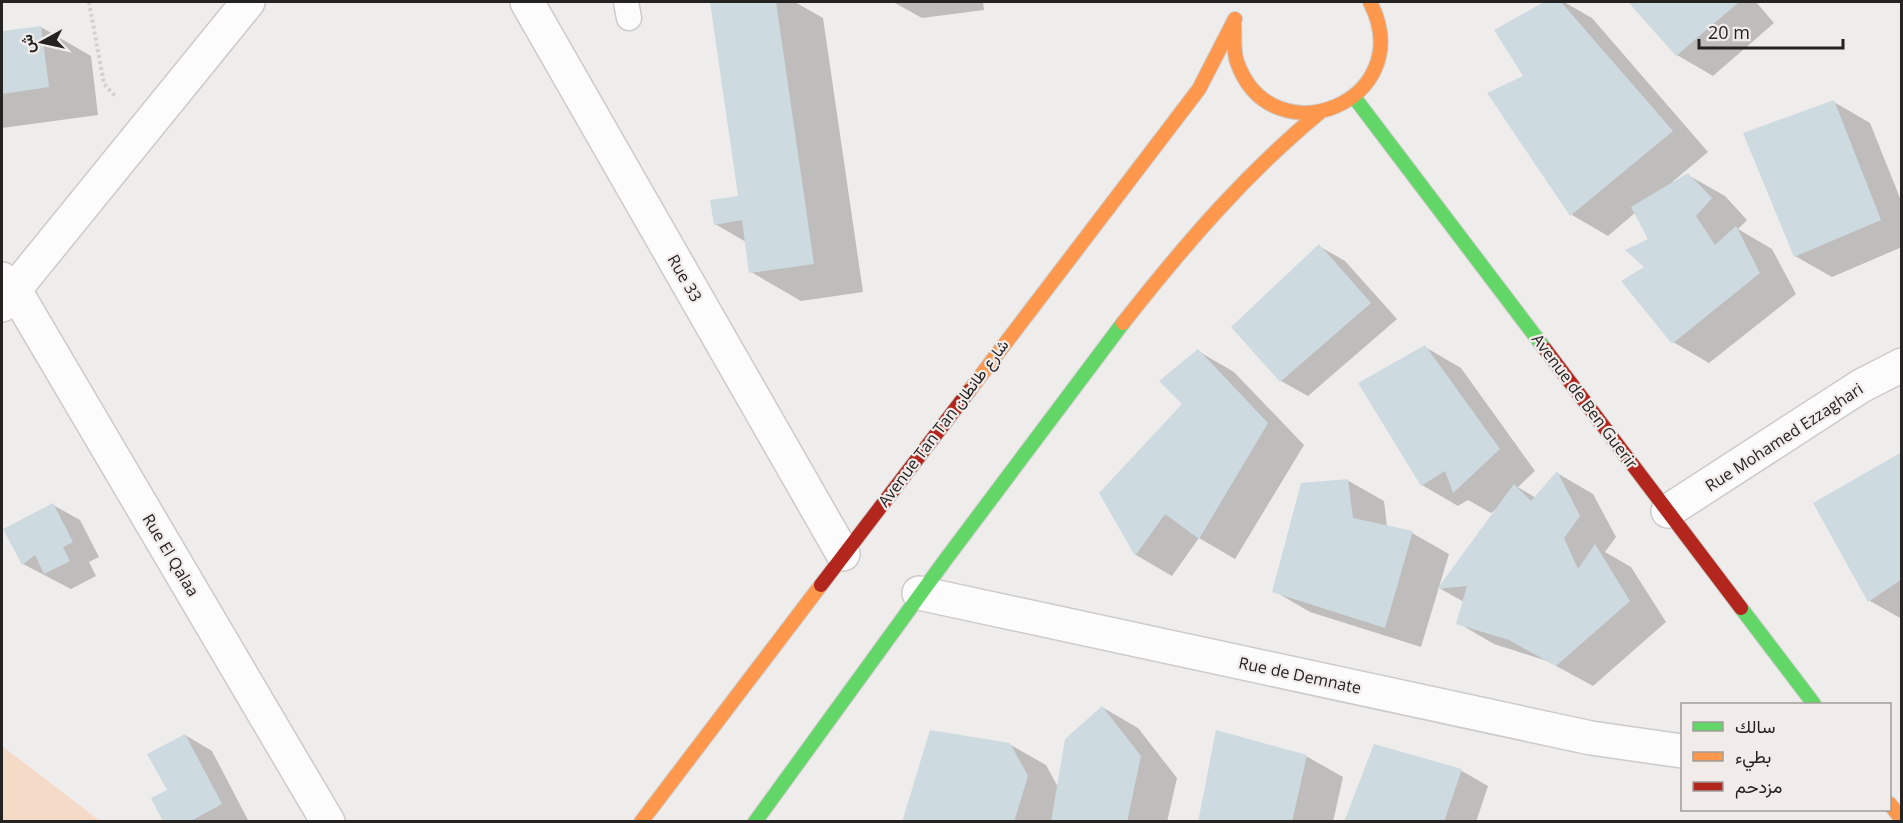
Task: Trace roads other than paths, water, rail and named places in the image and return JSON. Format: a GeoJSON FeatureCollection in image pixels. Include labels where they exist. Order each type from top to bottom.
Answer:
{"type":"FeatureCollection","features":[{"type":"Feature","properties":{"kind":"main road","name":"Avenue Tan Tan شارع طانطان"},"geometry":{"type":"LineString","coordinates":[[641,822],[1199,89],[1213,66],[1242,2]]}},
{"type":"Feature","properties":{"kind":"main road"},"geometry":{"type":"LineString","coordinates":[[1370,2],[1377,15],[1381,40]]}},
{"type":"Feature","properties":{"kind":"main road"},"geometry":{"type":"LineString","coordinates":[[755,822],[919,593],[1108,344],[1195,236],[1244,180],[1294,132],[1319,113],[1354,98],[1368,81],[1378,62],[1381,40],[1388,18]]}},
{"type":"Feature","properties":{"kind":"main road"},"geometry":{"type":"LineString","coordinates":[[1235,19],[1234,52],[1238,68],[1251,90],[1270,105],[1294,113],[1319,113]]}},
{"type":"Feature","properties":{"kind":"main road","name":"Avenue de Ben Guerir"},"geometry":{"type":"LineString","coordinates":[[1354,98],[1812,703]]}},
{"type":"Feature","properties":{"kind":"main road"},"geometry":{"type":"LineString","coordinates":[[1891,805],[1902,820]]}},
{"type":"Feature","properties":{"kind":"street"},"geometry":{"type":"LineString","coordinates":[[6,291],[145,128],[248,2]]}},
{"type":"Feature","properties":{"kind":"street","name":"Rue 33"},"geometry":{"type":"LineString","coordinates":[[527,2],[843,554]]}},
{"type":"Feature","properties":{"kind":"street","name":"Rue El Qalaa"},"geometry":{"type":"LineString","coordinates":[[6,291],[328,822]]}},
{"type":"Feature","properties":{"kind":"street","name":"Rue Mohamed Ezzaghari"},"geometry":{"type":"LineString","coordinates":[[1668,511],[1862,386],[1902,365]]}},
{"type":"Feature","properties":{"kind":"street","name":"Rue de Demnate"},"geometry":{"type":"LineString","coordinates":[[919,593],[1591,738],[1681,751]]}}]}
